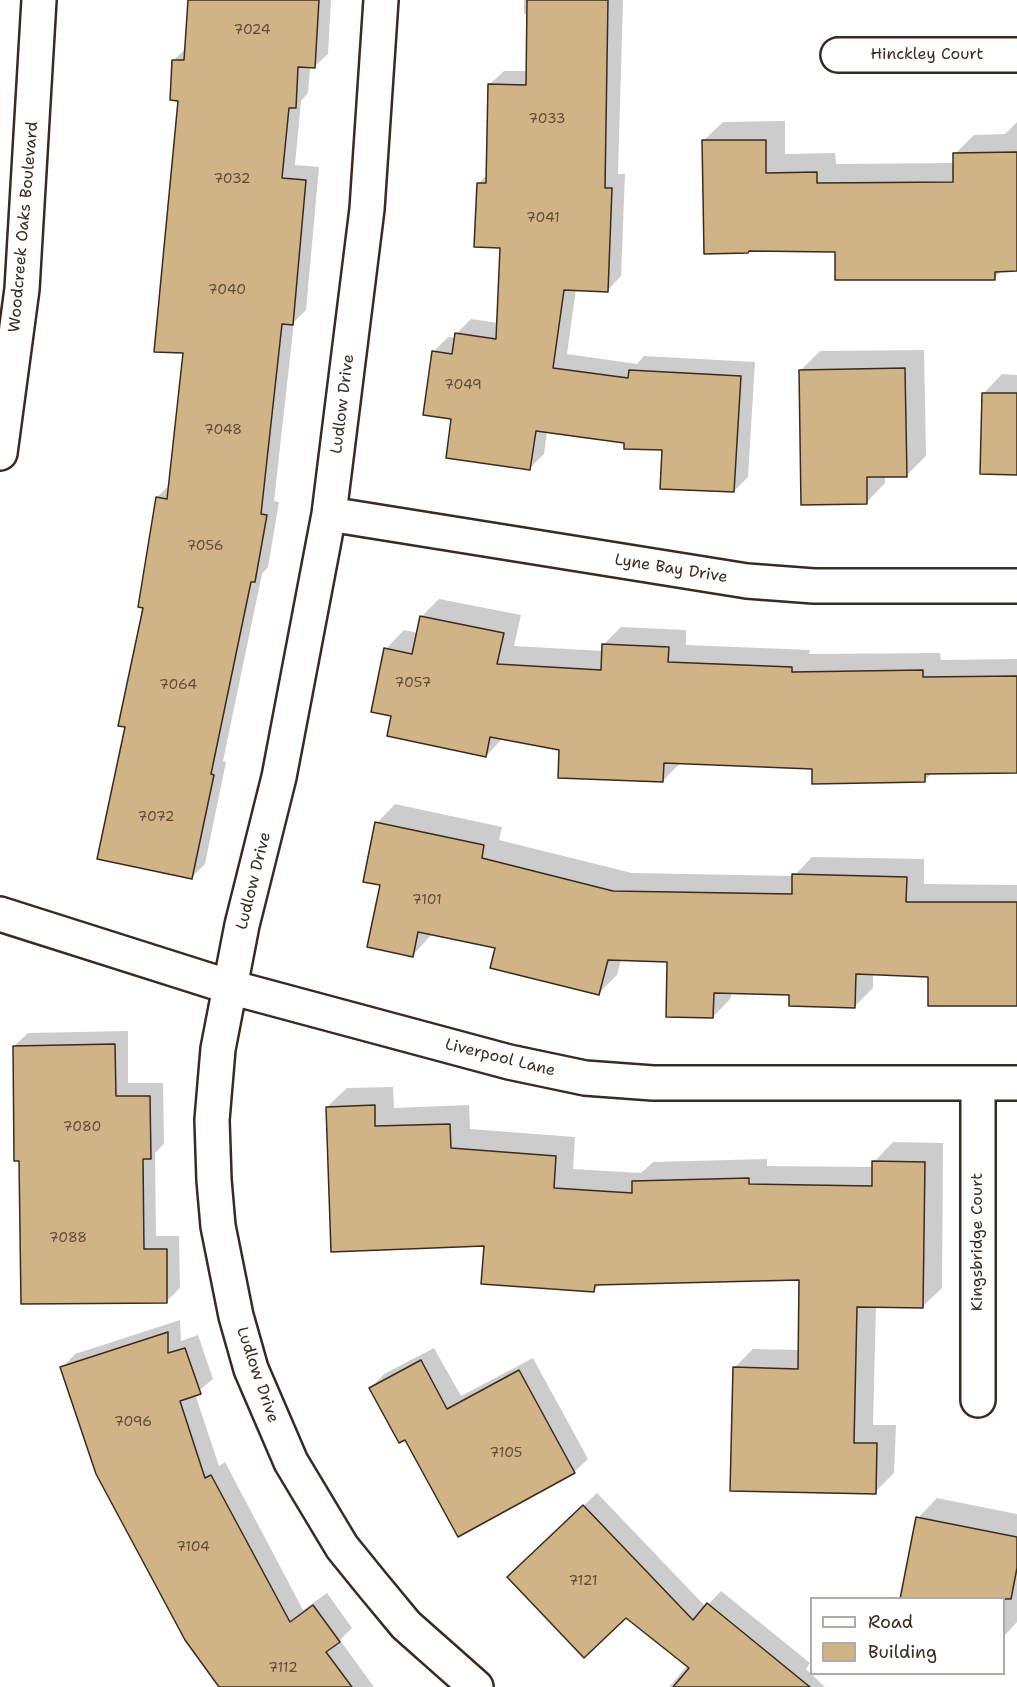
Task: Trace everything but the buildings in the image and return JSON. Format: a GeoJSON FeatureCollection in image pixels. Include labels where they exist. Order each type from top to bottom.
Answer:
{"type":"FeatureCollection","features":[{"type":"Feature","properties":{"kind":"street","name":"Woodcreek Oaks Boulevard"},"geometry":{"type":"LineString","coordinates":[[0,453],[22,289],[39,0]]}},
{"type":"Feature","properties":{"kind":"street","name":"Ludlow Drive"},"geometry":{"type":"LineString","coordinates":[[381,0],[367,209],[329,514],[279,777],[242,925],[218,1048],[212,1120],[214,1180],[227,1275],[251,1369],[291,1462],[342,1546],[406,1625],[477,1687]]}},
{"type":"Feature","properties":{"kind":"street","name":"Hinckley Court"},"geometry":{"type":"LineString","coordinates":[[838,55],[1017,55]]}},
{"type":"Feature","properties":{"kind":"street","name":"Lyne Bay Drive"},"geometry":{"type":"LineString","coordinates":[[329,514],[747,581],[814,586],[1017,586]]}},
{"type":"Feature","properties":{"kind":"street","name":"Liverpool Lane"},"geometry":{"type":"LineString","coordinates":[[0,914],[230,987],[509,1062],[585,1078],[653,1083],[1017,1083]]}},
{"type":"Feature","properties":{"kind":"street","name":"Kingsbridge Court"},"geometry":{"type":"LineString","coordinates":[[978,1083],[978,1400]]}}]}
